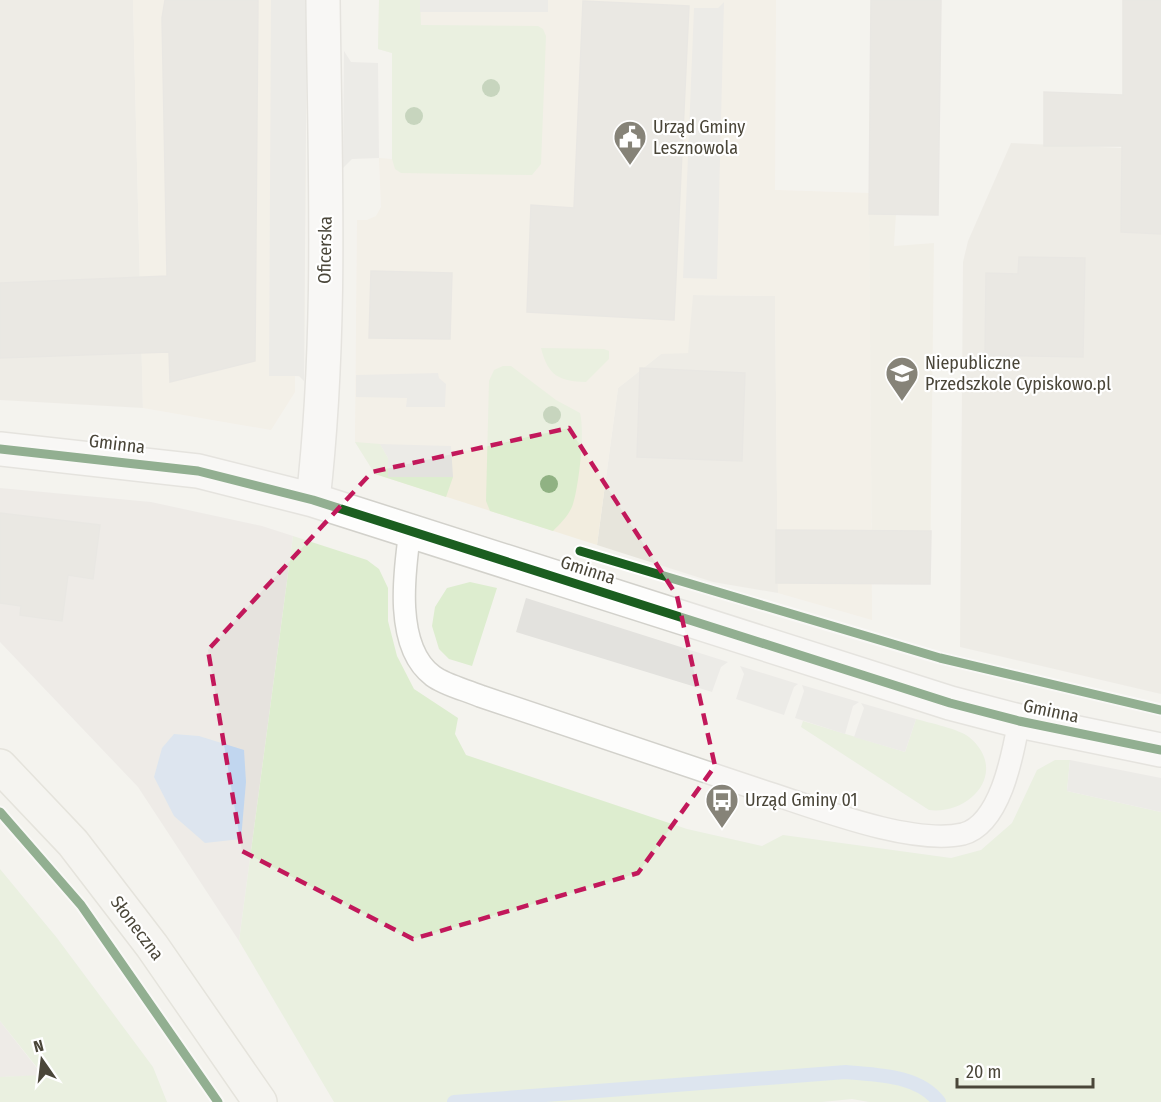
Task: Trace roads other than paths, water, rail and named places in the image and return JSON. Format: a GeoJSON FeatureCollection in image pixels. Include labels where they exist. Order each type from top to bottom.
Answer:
{"type":"FeatureCollection","features":[{"type":"Feature","properties":{"kind":"main road","name":"Słoneczna"},"geometry":{"type":"LineString","coordinates":[[0,766],[73,843],[152,946],[260,1102]]}},
{"type":"Feature","properties":{"kind":"street","name":"Oficerska"},"geometry":{"type":"LineString","coordinates":[[313,500],[321,430],[326,238],[323,0]]}},
{"type":"Feature","properties":{"kind":"street","name":"Gminna"},"geometry":{"type":"LineString","coordinates":[[0,449],[198,471],[313,500],[950,703],[1018,721],[1161,750]]}},
{"type":"Feature","properties":{"kind":"lane"},"geometry":{"type":"LineString","coordinates":[[410,531],[406,562],[407,637],[421,665],[434,677],[514,707],[825,811],[904,832],[930,835],[964,834],[980,824],[991,810],[1011,768],[1018,721]]}},
{"type":"Feature","properties":{"kind":"water"},"geometry":{"type":"Polygon","coordinates":[[[174,734],[199,736],[244,750],[246,782],[241,839],[205,843],[174,816],[154,777],[162,748],[174,734]]]}},
{"type":"Feature","properties":{"kind":"waterway"},"geometry":{"type":"LineString","coordinates":[[454,1102],[846,1072],[909,1081],[921,1086],[939,1102]]}},
{"type":"Feature","properties":{"kind":"place","name":"Urząd Gminy Lesznowola"},"geometry":{"type":"Point","coordinates":[630,166]}},
{"type":"Feature","properties":{"kind":"place","name":"Niepubliczne Przedszkole Cypiskowo.pl"},"geometry":{"type":"Point","coordinates":[902,402]}},
{"type":"Feature","properties":{"kind":"place","name":"Urząd Gminy 01"},"geometry":{"type":"Point","coordinates":[722,829]}}]}
